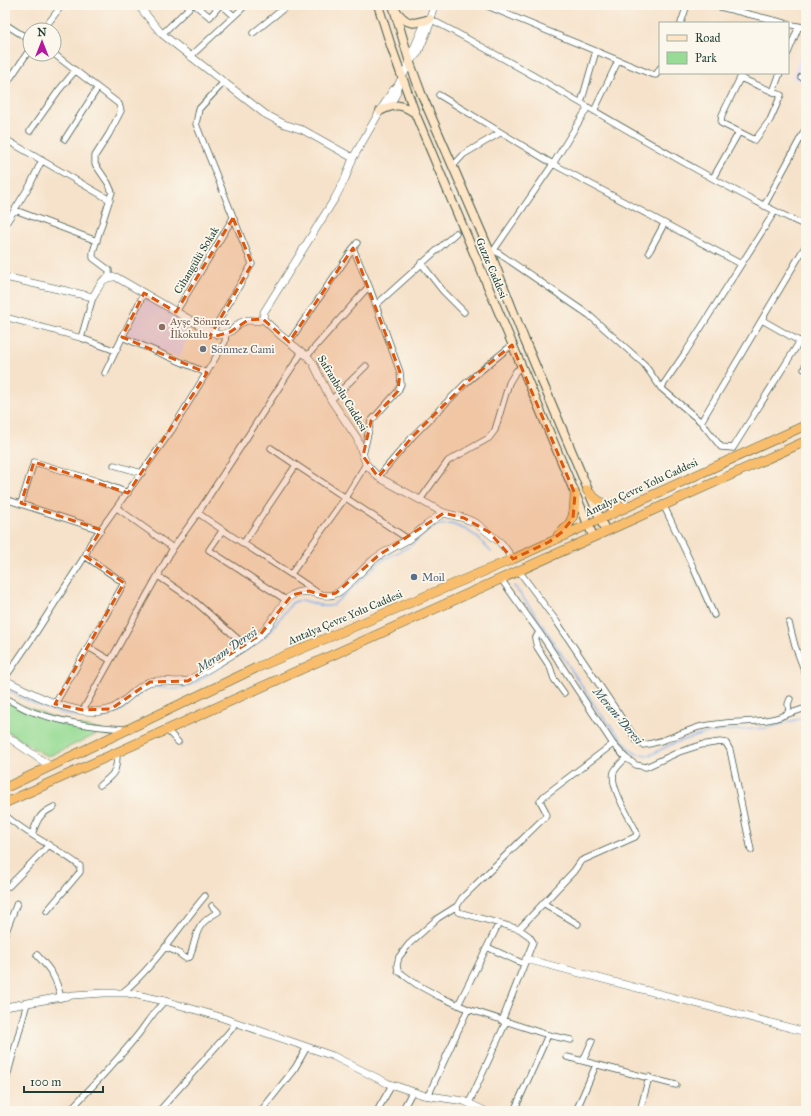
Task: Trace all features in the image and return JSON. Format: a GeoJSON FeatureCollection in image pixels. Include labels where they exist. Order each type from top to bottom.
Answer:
{"type":"FeatureCollection","features":[{"type":"Feature","properties":{"kind":"highway","name":"Antalya Çevre Yolu Caddesi"},"geometry":{"type":"LineString","coordinates":[[5,788],[256,668],[513,559],[629,506],[735,452],[806,425]]}},
{"type":"Feature","properties":{"kind":"highway"},"geometry":{"type":"LineString","coordinates":[[5,803],[519,571],[605,530],[806,441]]}},
{"type":"Feature","properties":{"kind":"highway"},"geometry":{"type":"LineString","coordinates":[[587,490],[595,498],[606,505],[629,506]]}},
{"type":"Feature","properties":{"kind":"highway"},"geometry":{"type":"LineString","coordinates":[[549,542],[562,532],[573,518],[575,494]]}},
{"type":"Feature","properties":{"kind":"main road","name":"Gazze Caddesi"},"geometry":{"type":"LineString","coordinates":[[378,5],[415,113],[593,536]]}},
{"type":"Feature","properties":{"kind":"main road","name":"Gazze Caddesi"},"geometry":{"type":"LineString","coordinates":[[393,6],[421,93],[492,251],[587,490],[605,530]]}},
{"type":"Feature","properties":{"kind":"main road"},"geometry":{"type":"LineString","coordinates":[[393,6],[402,18],[410,23],[430,19]]}},
{"type":"Feature","properties":{"kind":"main road"},"geometry":{"type":"LineString","coordinates":[[380,111],[388,107],[399,105],[405,106],[415,113]]}},
{"type":"Feature","properties":{"kind":"street"},"geometry":{"type":"LineString","coordinates":[[49,22],[62,5]]}},
{"type":"Feature","properties":{"kind":"street"},"geometry":{"type":"LineString","coordinates":[[138,5],[162,34],[266,114],[284,124],[303,130],[352,158]]}},
{"type":"Feature","properties":{"kind":"street"},"geometry":{"type":"LineString","coordinates":[[162,34],[194,5],[210,17],[221,5],[234,16]]}},
{"type":"Feature","properties":{"kind":"street"},"geometry":{"type":"LineString","coordinates":[[191,56],[246,5]]}},
{"type":"Feature","properties":{"kind":"street"},"geometry":{"type":"LineString","coordinates":[[253,33],[288,5]]}},
{"type":"Feature","properties":{"kind":"street"},"geometry":{"type":"LineString","coordinates":[[81,338],[93,298],[103,280],[109,276],[116,277],[219,335],[230,332],[240,323],[248,320],[258,321],[263,319],[264,312],[335,198],[345,179],[352,158],[393,90],[397,87],[410,61],[425,22],[430,19],[434,5]]}},
{"type":"Feature","properties":{"kind":"street"},"geometry":{"type":"LineString","coordinates":[[485,5],[651,74],[656,75],[659,70]]}},
{"type":"Feature","properties":{"kind":"street"},"geometry":{"type":"LineString","coordinates":[[681,22],[687,5]]}},
{"type":"Feature","properties":{"kind":"street"},"geometry":{"type":"LineString","coordinates":[[712,5],[768,21]]}},
{"type":"Feature","properties":{"kind":"street"},"geometry":{"type":"LineString","coordinates":[[430,19],[713,178],[764,206],[806,226]]}},
{"type":"Feature","properties":{"kind":"street"},"geometry":{"type":"LineString","coordinates":[[5,24],[22,35]]}},
{"type":"Feature","properties":{"kind":"street"},"geometry":{"type":"LineString","coordinates":[[789,24],[806,28]]}},
{"type":"Feature","properties":{"kind":"street"},"geometry":{"type":"LineString","coordinates":[[789,50],[798,26]]}},
{"type":"Feature","properties":{"kind":"street"},"geometry":{"type":"LineString","coordinates":[[581,103],[596,51]]}},
{"type":"Feature","properties":{"kind":"street"},"geometry":{"type":"LineString","coordinates":[[5,86],[22,60]]}},
{"type":"Feature","properties":{"kind":"street"},"geometry":{"type":"LineString","coordinates":[[62,60],[118,104],[121,111],[95,156],[95,164],[108,183],[112,192],[93,252],[93,258],[109,270],[109,276]]}},
{"type":"Feature","properties":{"kind":"street"},"geometry":{"type":"LineString","coordinates":[[594,111],[618,61]]}},
{"type":"Feature","properties":{"kind":"street"},"geometry":{"type":"LineString","coordinates":[[30,132],[59,90],[75,71]]}},
{"type":"Feature","properties":{"kind":"street"},"geometry":{"type":"LineString","coordinates":[[773,92],[780,74]]}},
{"type":"Feature","properties":{"kind":"street"},"geometry":{"type":"LineString","coordinates":[[741,76],[773,92],[781,95],[770,120],[755,140],[721,123],[722,115],[741,76]]}},
{"type":"Feature","properties":{"kind":"street"},"geometry":{"type":"LineString","coordinates":[[212,332],[252,264],[196,124],[199,109],[224,82]]}},
{"type":"Feature","properties":{"kind":"street"},"geometry":{"type":"LineString","coordinates":[[66,139],[97,89]]}},
{"type":"Feature","properties":{"kind":"street"},"geometry":{"type":"LineString","coordinates":[[439,95],[553,164],[741,264]]}},
{"type":"Feature","properties":{"kind":"street"},"geometry":{"type":"LineString","coordinates":[[588,107],[553,164],[492,251],[589,315],[644,364],[661,388],[701,422],[721,447],[735,452],[800,341]]}},
{"type":"Feature","properties":{"kind":"street"},"geometry":{"type":"LineString","coordinates":[[764,206],[806,128]]}},
{"type":"Feature","properties":{"kind":"street"},"geometry":{"type":"LineString","coordinates":[[713,178],[739,132]]}},
{"type":"Feature","properties":{"kind":"street"},"geometry":{"type":"LineString","coordinates":[[453,166],[464,154],[500,133]]}},
{"type":"Feature","properties":{"kind":"street"},"geometry":{"type":"LineString","coordinates":[[5,139],[110,200]]}},
{"type":"Feature","properties":{"kind":"street"},"geometry":{"type":"LineString","coordinates":[[5,225],[30,185],[42,160]]}},
{"type":"Feature","properties":{"kind":"street"},"geometry":{"type":"LineString","coordinates":[[15,210],[97,240]]}},
{"type":"Feature","properties":{"kind":"street"},"geometry":{"type":"LineString","coordinates":[[661,388],[685,353],[775,211]]}},
{"type":"Feature","properties":{"kind":"street","name":"Cihangülü Sokak"},"geometry":{"type":"LineString","coordinates":[[176,312],[233,218]]}},
{"type":"Feature","properties":{"kind":"street"},"geometry":{"type":"LineString","coordinates":[[649,252],[664,224]]}},
{"type":"Feature","properties":{"kind":"street"},"geometry":{"type":"LineString","coordinates":[[376,305],[456,233]]}},
{"type":"Feature","properties":{"kind":"street"},"geometry":{"type":"LineString","coordinates":[[289,342],[357,243]]}},
{"type":"Feature","properties":{"kind":"street"},"geometry":{"type":"LineString","coordinates":[[701,422],[806,245]]}},
{"type":"Feature","properties":{"kind":"street"},"geometry":{"type":"LineString","coordinates":[[353,248],[369,286],[400,372],[401,384],[398,391],[370,421],[363,456]]}},
{"type":"Feature","properties":{"kind":"street"},"geometry":{"type":"LineString","coordinates":[[421,263],[443,291],[464,312]]}},
{"type":"Feature","properties":{"kind":"street"},"geometry":{"type":"LineString","coordinates":[[5,277],[93,298]]}},
{"type":"Feature","properties":{"kind":"street"},"geometry":{"type":"LineString","coordinates":[[83,710],[173,548],[305,354],[369,286]]}},
{"type":"Feature","properties":{"kind":"street"},"geometry":{"type":"LineString","coordinates":[[105,374],[144,293]]}},
{"type":"Feature","properties":{"kind":"street"},"geometry":{"type":"LineString","coordinates":[[5,317],[81,338],[116,351]]}},
{"type":"Feature","properties":{"kind":"street","name":"Safranbolu Caddesi"},"geometry":{"type":"LineString","coordinates":[[263,319],[280,335],[305,354],[313,363],[331,400],[357,438],[366,464],[378,476],[444,513],[476,523],[502,543],[513,559]]}},
{"type":"Feature","properties":{"kind":"street"},"geometry":{"type":"LineString","coordinates":[[762,320],[806,345]]}},
{"type":"Feature","properties":{"kind":"street"},"geometry":{"type":"LineString","coordinates":[[226,333],[226,342],[172,430],[90,544],[85,556],[34,637],[5,679],[55,704],[83,710],[96,711],[111,709],[142,685],[150,682],[188,681],[246,646],[260,635],[270,624],[286,600],[292,595],[309,591],[325,596],[336,594],[379,555],[408,539],[434,518],[444,513]]}},
{"type":"Feature","properties":{"kind":"street"},"geometry":{"type":"LineString","coordinates":[[122,337],[207,373]]}},
{"type":"Feature","properties":{"kind":"street"},"geometry":{"type":"LineString","coordinates":[[378,476],[414,435],[467,382],[512,344]]}},
{"type":"Feature","properties":{"kind":"street"},"geometry":{"type":"LineString","coordinates":[[331,400],[366,366]]}},
{"type":"Feature","properties":{"kind":"street"},"geometry":{"type":"LineString","coordinates":[[420,500],[448,461],[483,441],[495,430],[509,383],[516,371],[522,367]]}},
{"type":"Feature","properties":{"kind":"street"},"geometry":{"type":"LineString","coordinates":[[271,448],[408,539]]}},
{"type":"Feature","properties":{"kind":"street"},"geometry":{"type":"LineString","coordinates":[[21,503],[34,462],[97,481],[128,493]]}},
{"type":"Feature","properties":{"kind":"street"},"geometry":{"type":"LineString","coordinates":[[291,574],[345,498],[366,464]]}},
{"type":"Feature","properties":{"kind":"street"},"geometry":{"type":"LineString","coordinates":[[114,465],[142,473]]}},
{"type":"Feature","properties":{"kind":"street"},"geometry":{"type":"LineString","coordinates":[[243,544],[296,465]]}},
{"type":"Feature","properties":{"kind":"street"},"geometry":{"type":"LineString","coordinates":[[5,499],[100,530]]}},
{"type":"Feature","properties":{"kind":"street"},"geometry":{"type":"LineString","coordinates":[[663,504],[714,615]]}},
{"type":"Feature","properties":{"kind":"street"},"geometry":{"type":"LineString","coordinates":[[117,508],[173,548]]}},
{"type":"Feature","properties":{"kind":"street"},"geometry":{"type":"LineString","coordinates":[[198,513],[222,531],[291,574],[318,593]]}},
{"type":"Feature","properties":{"kind":"street"},"geometry":{"type":"LineString","coordinates":[[222,531],[210,550],[286,600]]}},
{"type":"Feature","properties":{"kind":"street"},"geometry":{"type":"LineString","coordinates":[[55,704],[124,583],[85,556]]}},
{"type":"Feature","properties":{"kind":"street"},"geometry":{"type":"LineString","coordinates":[[519,571],[557,622],[637,741],[643,745],[652,744],[700,727],[727,723],[761,721],[806,708]]}},
{"type":"Feature","properties":{"kind":"street"},"geometry":{"type":"LineString","coordinates":[[158,576],[192,599],[246,646]]}},
{"type":"Feature","properties":{"kind":"street"},"geometry":{"type":"LineString","coordinates":[[501,579],[539,632],[613,744],[626,758],[636,765],[646,767],[679,752],[701,745],[720,742],[726,743],[730,750],[751,850]]}},
{"type":"Feature","properties":{"kind":"street"},"geometry":{"type":"LineString","coordinates":[[789,623],[797,652],[806,675]]}},
{"type":"Feature","properties":{"kind":"street"},"geometry":{"type":"LineString","coordinates":[[539,632],[536,639],[537,647],[550,667],[554,679],[564,693]]}},
{"type":"Feature","properties":{"kind":"street"},"geometry":{"type":"LineString","coordinates":[[88,647],[110,660]]}},
{"type":"Feature","properties":{"kind":"street"},"geometry":{"type":"LineString","coordinates":[[5,698],[31,712],[55,719],[96,727],[129,729]]}},
{"type":"Feature","properties":{"kind":"street"},"geometry":{"type":"LineString","coordinates":[[785,715],[789,712],[788,704],[790,699]]}},
{"type":"Feature","properties":{"kind":"street"},"geometry":{"type":"LineString","coordinates":[[167,730],[178,742]]}},
{"type":"Feature","properties":{"kind":"street"},"geometry":{"type":"LineString","coordinates":[[5,735],[50,766]]}},
{"type":"Feature","properties":{"kind":"street"},"geometry":{"type":"LineString","coordinates":[[571,1040],[548,1035],[458,1005],[416,984],[398,971],[397,964],[399,957],[409,944],[438,918],[457,906],[462,898],[546,816],[545,810],[540,802],[544,796],[613,744]]}},
{"type":"Feature","properties":{"kind":"street"},"geometry":{"type":"LineString","coordinates":[[100,785],[108,779],[117,767],[117,753]]}},
{"type":"Feature","properties":{"kind":"street"},"geometry":{"type":"LineString","coordinates":[[518,929],[574,871],[581,861],[635,837],[637,834],[618,796],[613,781],[614,771],[626,758]]}},
{"type":"Feature","properties":{"kind":"street"},"geometry":{"type":"LineString","coordinates":[[32,834],[39,816],[54,807]]}},
{"type":"Feature","properties":{"kind":"street"},"geometry":{"type":"LineString","coordinates":[[5,815],[13,822],[67,856],[80,866],[80,872],[47,911]]}},
{"type":"Feature","properties":{"kind":"street"},"geometry":{"type":"LineString","coordinates":[[9,886],[49,845]]}},
{"type":"Feature","properties":{"kind":"street"},"geometry":{"type":"LineString","coordinates":[[122,992],[134,983],[165,947],[205,896]]}},
{"type":"Feature","properties":{"kind":"street"},"geometry":{"type":"LineString","coordinates":[[5,934],[17,903]]}},
{"type":"Feature","properties":{"kind":"street"},"geometry":{"type":"LineString","coordinates":[[543,903],[578,924]]}},
{"type":"Feature","properties":{"kind":"street"},"geometry":{"type":"LineString","coordinates":[[165,947],[178,952],[185,958],[190,957],[197,931],[210,916],[218,912],[212,906]]}},
{"type":"Feature","properties":{"kind":"street"},"geometry":{"type":"LineString","coordinates":[[457,906],[458,912],[518,929],[530,936],[533,942],[504,1021],[469,1103]]}},
{"type":"Feature","properties":{"kind":"street"},"geometry":{"type":"LineString","coordinates":[[458,1005],[499,923]]}},
{"type":"Feature","properties":{"kind":"street"},"geometry":{"type":"LineString","coordinates":[[487,948],[525,962],[806,1032]]}},
{"type":"Feature","properties":{"kind":"street"},"geometry":{"type":"LineString","coordinates":[[37,955],[50,970],[57,982],[61,998]]}},
{"type":"Feature","properties":{"kind":"street"},"geometry":{"type":"LineString","coordinates":[[5,1007],[104,992],[128,992],[165,1001],[234,1022],[333,1056],[392,1085],[428,1096],[464,1101],[484,1111]]}},
{"type":"Feature","properties":{"kind":"street"},"geometry":{"type":"LineString","coordinates":[[69,1111],[99,1080],[140,1032],[155,1009],[165,1001]]}},
{"type":"Feature","properties":{"kind":"street"},"geometry":{"type":"LineString","coordinates":[[5,1084],[27,1003]]}},
{"type":"Feature","properties":{"kind":"street"},"geometry":{"type":"LineString","coordinates":[[428,1096],[468,1009]]}},
{"type":"Feature","properties":{"kind":"street"},"geometry":{"type":"LineString","coordinates":[[159,1111],[229,1032],[233,1027],[234,1022]]}},
{"type":"Feature","properties":{"kind":"street"},"geometry":{"type":"LineString","coordinates":[[514,1111],[548,1035]]}},
{"type":"Feature","properties":{"kind":"street"},"geometry":{"type":"LineString","coordinates":[[583,1061],[592,1041]]}},
{"type":"Feature","properties":{"kind":"street"},"geometry":{"type":"LineString","coordinates":[[261,1111],[295,1068],[307,1047]]}},
{"type":"Feature","properties":{"kind":"street"},"geometry":{"type":"LineString","coordinates":[[567,1057],[676,1085]]}},
{"type":"Feature","properties":{"kind":"street"},"geometry":{"type":"LineString","coordinates":[[576,1111],[596,1065]]}},
{"type":"Feature","properties":{"kind":"street"},"geometry":{"type":"LineString","coordinates":[[640,1111],[648,1077]]}},
{"type":"Feature","properties":{"kind":"street"},"geometry":{"type":"LineString","coordinates":[[377,1111],[392,1085]]}},
{"type":"Feature","properties":{"kind":"street"},"geometry":{"type":"LineString","coordinates":[[402,1111],[412,1092]]}},
{"type":"Feature","properties":{"kind":"highlighted area"},"geometry":{"type":"Polygon","coordinates":[[[233,218],[252,264],[209,338],[230,332],[248,320],[263,319],[289,342],[353,248],[400,372],[398,391],[371,421],[363,456],[378,477],[414,435],[467,382],[512,345],[575,494],[573,518],[562,532],[549,542],[513,559],[489,532],[464,518],[444,513],[379,555],[336,593],[325,596],[309,591],[292,595],[260,635],[188,681],[150,682],[111,709],[83,710],[55,704],[124,583],[85,556],[101,530],[21,503],[34,462],[128,493],[207,373],[122,337],[144,293],[176,312],[233,218]]]}},
{"type":"Feature","properties":{"kind":"shaded area"},"geometry":{"type":"Polygon","coordinates":[[[806,39],[806,84],[792,78],[806,39]]]}},
{"type":"Feature","properties":{"kind":"shaded area","name":"Ayşe Sönmez İlkokulu"},"geometry":{"type":"Polygon","coordinates":[[[145,297],[195,326],[193,329],[188,328],[186,333],[189,335],[179,358],[126,335],[145,297]]]}},
{"type":"Feature","properties":{"kind":"green space"},"geometry":{"type":"Polygon","coordinates":[[[5,699],[72,724],[102,730],[102,732],[49,756],[43,754],[5,730],[5,699]]]}},
{"type":"Feature","properties":{"kind":"waterway","name":"Meram Deresi"},"geometry":{"type":"LineString","coordinates":[[239,654],[268,634],[292,603],[303,600],[322,606],[333,605],[381,561],[410,546],[432,527],[451,524],[467,530],[478,538],[491,552]]}},
{"type":"Feature","properties":{"kind":"waterway","name":"Meram Deresi"},"geometry":{"type":"LineString","coordinates":[[514,586],[533,611],[599,712],[632,751],[637,754],[650,755],[674,743],[704,734],[767,728],[806,717]]}},
{"type":"Feature","properties":{"kind":"waterway","name":"Meram Deresi"},"geometry":{"type":"LineString","coordinates":[[5,689],[45,708],[75,716],[105,716],[118,712],[149,688],[156,687],[177,689],[184,687],[197,682],[227,662]]}},
{"type":"Feature","properties":{"kind":"place","name":"Ayşe Sönmez İlkokulu"},"geometry":{"type":"Point","coordinates":[162,327]}},
{"type":"Feature","properties":{"kind":"place","name":"Sönmez Cami"},"geometry":{"type":"Point","coordinates":[203,349]}},
{"type":"Feature","properties":{"kind":"place","name":"Moil"},"geometry":{"type":"Point","coordinates":[414,577]}}]}
